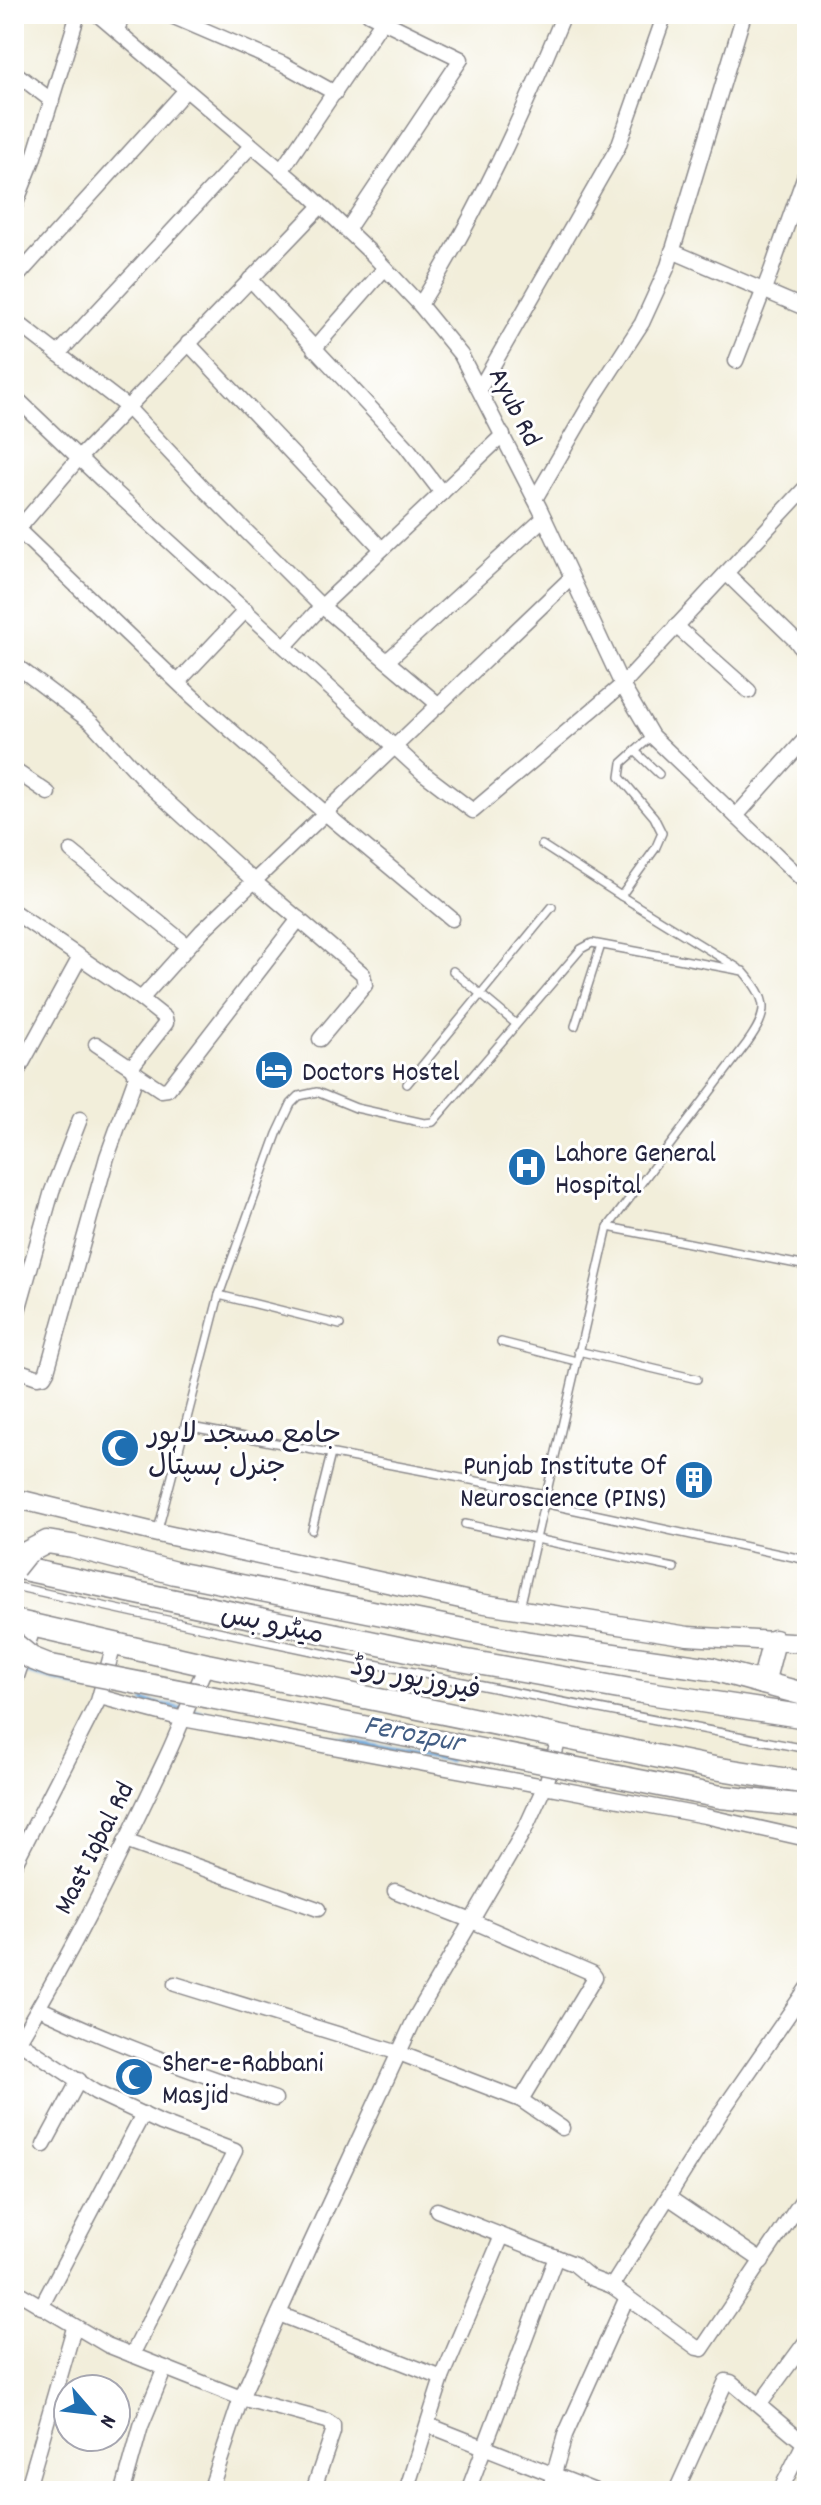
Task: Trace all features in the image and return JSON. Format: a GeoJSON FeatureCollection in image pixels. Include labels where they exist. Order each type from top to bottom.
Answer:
{"type":"FeatureCollection","features":[{"type":"Feature","properties":{"kind":"main road"},"geometry":{"type":"LineString","coordinates":[[14,1567],[26,1553],[47,1542],[175,1573],[529,1643],[712,1669],[807,1695]]}},
{"type":"Feature","properties":{"kind":"main road","name":"فیروزپور روڈ"},"geometry":{"type":"LineString","coordinates":[[14,1567],[427,1654],[807,1717]]}},
{"type":"Feature","properties":{"kind":"main road","name":"فیروزپور روڈ"},"geometry":{"type":"LineString","coordinates":[[24,1623],[207,1665],[714,1768],[807,1783]]}},
{"type":"Feature","properties":{"kind":"main road"},"geometry":{"type":"LineString","coordinates":[[763,1683],[774,1641]]}},
{"type":"Feature","properties":{"kind":"main road"},"geometry":{"type":"LineString","coordinates":[[14,1644],[31,1658],[51,1666],[721,1797],[807,1806]]}},
{"type":"Feature","properties":{"kind":"street"},"geometry":{"type":"LineString","coordinates":[[15,202],[52,101],[78,14]]}},
{"type":"Feature","properties":{"kind":"street","name":"Ayub Rd"},"geometry":{"type":"LineString","coordinates":[[97,14],[347,230],[420,305],[461,355],[535,499],[622,685],[652,736],[807,884]]}},
{"type":"Feature","properties":{"kind":"street"},"geometry":{"type":"LineString","coordinates":[[117,29],[124,14]]}},
{"type":"Feature","properties":{"kind":"street"},"geometry":{"type":"LineString","coordinates":[[167,14],[283,64],[335,93]]}},
{"type":"Feature","properties":{"kind":"street"},"geometry":{"type":"LineString","coordinates":[[347,230],[461,59],[385,18],[369,14]]}},
{"type":"Feature","properties":{"kind":"street"},"geometry":{"type":"LineString","coordinates":[[420,305],[459,242],[507,147],[564,14]]}},
{"type":"Feature","properties":{"kind":"street"},"geometry":{"type":"LineString","coordinates":[[480,388],[618,147],[665,14]]}},
{"type":"Feature","properties":{"kind":"street"},"geometry":{"type":"LineString","coordinates":[[535,499],[596,394],[642,323],[672,251],[744,14]]}},
{"type":"Feature","properties":{"kind":"street"},"geometry":{"type":"LineString","coordinates":[[281,171],[385,18]]}},
{"type":"Feature","properties":{"kind":"street"},"geometry":{"type":"LineString","coordinates":[[14,72],[52,101]]}},
{"type":"Feature","properties":{"kind":"street"},"geometry":{"type":"LineString","coordinates":[[14,280],[186,90]]}},
{"type":"Feature","properties":{"kind":"street"},"geometry":{"type":"LineString","coordinates":[[58,354],[251,146]]}},
{"type":"Feature","properties":{"kind":"street"},"geometry":{"type":"LineString","coordinates":[[736,361],[807,169]]}},
{"type":"Feature","properties":{"kind":"street"},"geometry":{"type":"LineString","coordinates":[[321,206],[127,407],[15,530],[325,813],[452,919]]}},
{"type":"Feature","properties":{"kind":"street"},"geometry":{"type":"LineString","coordinates":[[672,251],[807,309]]}},
{"type":"Feature","properties":{"kind":"street"},"geometry":{"type":"LineString","coordinates":[[314,349],[385,268]]}},
{"type":"Feature","properties":{"kind":"street"},"geometry":{"type":"LineString","coordinates":[[250,279],[406,446],[442,493]]}},
{"type":"Feature","properties":{"kind":"street"},"geometry":{"type":"LineString","coordinates":[[14,320],[127,407],[322,606],[439,705]]}},
{"type":"Feature","properties":{"kind":"street"},"geometry":{"type":"LineString","coordinates":[[188,343],[382,549]]}},
{"type":"Feature","properties":{"kind":"street"},"geometry":{"type":"LineString","coordinates":[[14,396],[394,746],[469,810],[476,810],[622,685],[807,486]]}},
{"type":"Feature","properties":{"kind":"street"},"geometry":{"type":"LineString","coordinates":[[285,646],[322,606],[503,435]]}},
{"type":"Feature","properties":{"kind":"street"},"geometry":{"type":"LineString","coordinates":[[387,661],[544,518]]}},
{"type":"Feature","properties":{"kind":"street"},"geometry":{"type":"LineString","coordinates":[[726,573],[796,641],[807,656]]}},
{"type":"Feature","properties":{"kind":"street"},"geometry":{"type":"LineString","coordinates":[[141,999],[188,946],[571,578]]}},
{"type":"Feature","properties":{"kind":"street"},"geometry":{"type":"LineString","coordinates":[[178,682],[246,610]]}},
{"type":"Feature","properties":{"kind":"street"},"geometry":{"type":"LineString","coordinates":[[676,626],[749,691]]}},
{"type":"Feature","properties":{"kind":"street"},"geometry":{"type":"LineString","coordinates":[[14,664],[92,723],[149,785],[255,882],[363,974],[365,985],[320,1039]]}},
{"type":"Feature","properties":{"kind":"street"},"geometry":{"type":"LineString","coordinates":[[736,816],[807,737]]}},
{"type":"Feature","properties":{"kind":"street"},"geometry":{"type":"LineString","coordinates":[[14,770],[48,793]]}},
{"type":"Feature","properties":{"kind":"street"},"geometry":{"type":"LineString","coordinates":[[71,851],[188,946]]}},
{"type":"Feature","properties":{"kind":"street"},"geometry":{"type":"LineString","coordinates":[[14,912],[141,999],[165,1018],[166,1023],[135,1071],[107,1157],[47,1371],[44,1376],[37,1377],[14,1369]]}},
{"type":"Feature","properties":{"kind":"street"},"geometry":{"type":"LineString","coordinates":[[96,1044],[161,1090],[168,1089],[299,919]]}},
{"type":"Feature","properties":{"kind":"street"},"geometry":{"type":"LineString","coordinates":[[14,1078],[80,957]]}},
{"type":"Feature","properties":{"kind":"street"},"geometry":{"type":"LineString","coordinates":[[14,1325],[52,1191],[80,1119]]}},
{"type":"Feature","properties":{"kind":"street"},"geometry":{"type":"LineString","coordinates":[[14,1258],[30,1263]]}},
{"type":"Feature","properties":{"kind":"street"},"geometry":{"type":"LineString","coordinates":[[14,1498],[158,1533],[479,1603],[688,1636],[807,1643]]}},
{"type":"Feature","properties":{"kind":"street"},"geometry":{"type":"LineString","coordinates":[[14,1685],[24,1623]]}},
{"type":"Feature","properties":{"kind":"street"},"geometry":{"type":"LineString","coordinates":[[14,1865],[100,1697],[114,1645]]}},
{"type":"Feature","properties":{"kind":"street","name":"Mast Iqbal Rd"},"geometry":{"type":"LineString","coordinates":[[16,2045],[39,2008],[125,1841],[207,1665]]}},
{"type":"Feature","properties":{"kind":"street"},"geometry":{"type":"LineString","coordinates":[[100,1697],[183,1719],[705,1816],[807,1839]]}},
{"type":"Feature","properties":{"kind":"street"},"geometry":{"type":"LineString","coordinates":[[210,2491],[241,2398],[415,2018],[525,1829],[545,1786],[560,1735]]}},
{"type":"Feature","properties":{"kind":"street"},"geometry":{"type":"LineString","coordinates":[[125,1841],[318,1909]]}},
{"type":"Feature","properties":{"kind":"street"},"geometry":{"type":"LineString","coordinates":[[395,1891],[472,1921],[595,1977],[521,2100]]}},
{"type":"Feature","properties":{"kind":"street"},"geometry":{"type":"LineString","coordinates":[[175,1984],[399,2053],[521,2100],[562,2128]]}},
{"type":"Feature","properties":{"kind":"street"},"geometry":{"type":"LineString","coordinates":[[612,2286],[722,2111],[807,1988]]}},
{"type":"Feature","properties":{"kind":"street"},"geometry":{"type":"LineString","coordinates":[[39,2008],[105,2039],[180,2068],[275,2099]]}},
{"type":"Feature","properties":{"kind":"street"},"geometry":{"type":"LineString","coordinates":[[16,2045],[95,2092],[235,2151],[132,2355]]}},
{"type":"Feature","properties":{"kind":"street"},"geometry":{"type":"LineString","coordinates":[[44,2145],[79,2080]]}},
{"type":"Feature","properties":{"kind":"street"},"geometry":{"type":"LineString","coordinates":[[41,2307],[143,2114]]}},
{"type":"Feature","properties":{"kind":"street"},"geometry":{"type":"LineString","coordinates":[[437,2210],[574,2264],[591,2278],[612,2286],[702,2349],[807,2193]]}},
{"type":"Feature","properties":{"kind":"street"},"geometry":{"type":"LineString","coordinates":[[668,2197],[762,2261]]}},
{"type":"Feature","properties":{"kind":"street"},"geometry":{"type":"LineString","coordinates":[[406,2491],[442,2378],[502,2236]]}},
{"type":"Feature","properties":{"kind":"street"},"geometry":{"type":"LineString","coordinates":[[468,2491],[556,2257]]}},
{"type":"Feature","properties":{"kind":"street"},"geometry":{"type":"LineString","coordinates":[[14,2290],[74,2328],[132,2355],[241,2398],[333,2425],[313,2491]]}},
{"type":"Feature","properties":{"kind":"street"},"geometry":{"type":"LineString","coordinates":[[549,2491],[565,2435],[627,2297]]}},
{"type":"Feature","properties":{"kind":"street"},"geometry":{"type":"LineString","coordinates":[[279,2314],[442,2378]]}},
{"type":"Feature","properties":{"kind":"street"},"geometry":{"type":"LineString","coordinates":[[27,2491],[74,2328]]}},
{"type":"Feature","properties":{"kind":"street"},"geometry":{"type":"LineString","coordinates":[[760,2404],[807,2340]]}},
{"type":"Feature","properties":{"kind":"street"},"geometry":{"type":"LineString","coordinates":[[123,2491],[141,2426],[165,2368]]}},
{"type":"Feature","properties":{"kind":"street"},"geometry":{"type":"LineString","coordinates":[[676,2491],[726,2381],[806,2442],[780,2491]]}},
{"type":"Feature","properties":{"kind":"street"},"geometry":{"type":"LineString","coordinates":[[428,2425],[595,2491]]}},
{"type":"Feature","properties":{"kind":"lane"},"geometry":{"type":"LineString","coordinates":[[621,896],[655,849],[662,833],[654,817],[620,777],[622,763],[652,736]]}},
{"type":"Feature","properties":{"kind":"lane"},"geometry":{"type":"LineString","coordinates":[[635,751],[659,774]]}},
{"type":"Feature","properties":{"kind":"lane"},"geometry":{"type":"LineString","coordinates":[[520,1609],[608,1227],[762,1020],[761,996],[743,971],[542,845]]}},
{"type":"Feature","properties":{"kind":"lane"},"geometry":{"type":"LineString","coordinates":[[407,1084],[552,907]]}},
{"type":"Feature","properties":{"kind":"lane"},"geometry":{"type":"LineString","coordinates":[[158,1533],[219,1295],[277,1134],[291,1104],[299,1096],[317,1092],[356,1108],[424,1123],[433,1122],[581,949],[592,943],[743,971]]}},
{"type":"Feature","properties":{"kind":"lane"},"geometry":{"type":"LineString","coordinates":[[575,1026],[601,945]]}},
{"type":"Feature","properties":{"kind":"lane"},"geometry":{"type":"LineString","coordinates":[[453,971],[516,1024]]}},
{"type":"Feature","properties":{"kind":"lane"},"geometry":{"type":"LineString","coordinates":[[608,1227],[807,1266]]}},
{"type":"Feature","properties":{"kind":"lane"},"geometry":{"type":"LineString","coordinates":[[219,1295],[340,1325]]}},
{"type":"Feature","properties":{"kind":"lane"},"geometry":{"type":"LineString","coordinates":[[501,1342],[576,1361]]}},
{"type":"Feature","properties":{"kind":"lane"},"geometry":{"type":"LineString","coordinates":[[578,1351],[697,1379]]}},
{"type":"Feature","properties":{"kind":"lane"},"geometry":{"type":"LineString","coordinates":[[186,1426],[544,1499],[807,1560]]}},
{"type":"Feature","properties":{"kind":"lane"},"geometry":{"type":"LineString","coordinates":[[312,1530],[331,1454]]}},
{"type":"Feature","properties":{"kind":"lane"},"geometry":{"type":"LineString","coordinates":[[465,1524],[674,1568]]}},
{"type":"Feature","properties":{"kind":"lane","name":"میٹرو بس"},"geometry":{"type":"LineString","coordinates":[[14,1586],[264,1643],[807,1749]]}},
{"type":"Feature","properties":{"kind":"waterway","name":"Ferozpur"},"geometry":{"type":"LineString","coordinates":[[21,1671],[100,1691]]}},
{"type":"Feature","properties":{"kind":"waterway","name":"Ferozpur"},"geometry":{"type":"LineString","coordinates":[[145,1702],[449,1761]]}},
{"type":"Feature","properties":{"kind":"place","name":"Doctors Hostel"},"geometry":{"type":"Point","coordinates":[274,1070]}},
{"type":"Feature","properties":{"kind":"place","name":"Lahore General Hospital"},"geometry":{"type":"Point","coordinates":[527,1167]}},
{"type":"Feature","properties":{"kind":"place","name":"جامع مسجد لاہور جنرل ہسپتال"},"geometry":{"type":"Point","coordinates":[120,1448]}},
{"type":"Feature","properties":{"kind":"place","name":"Punjab Institute Of Neuroscience (PINS)"},"geometry":{"type":"Point","coordinates":[694,1480]}},
{"type":"Feature","properties":{"kind":"place","name":"Sher-e-Rabbani Masjid"},"geometry":{"type":"Point","coordinates":[134,2077]}}]}
